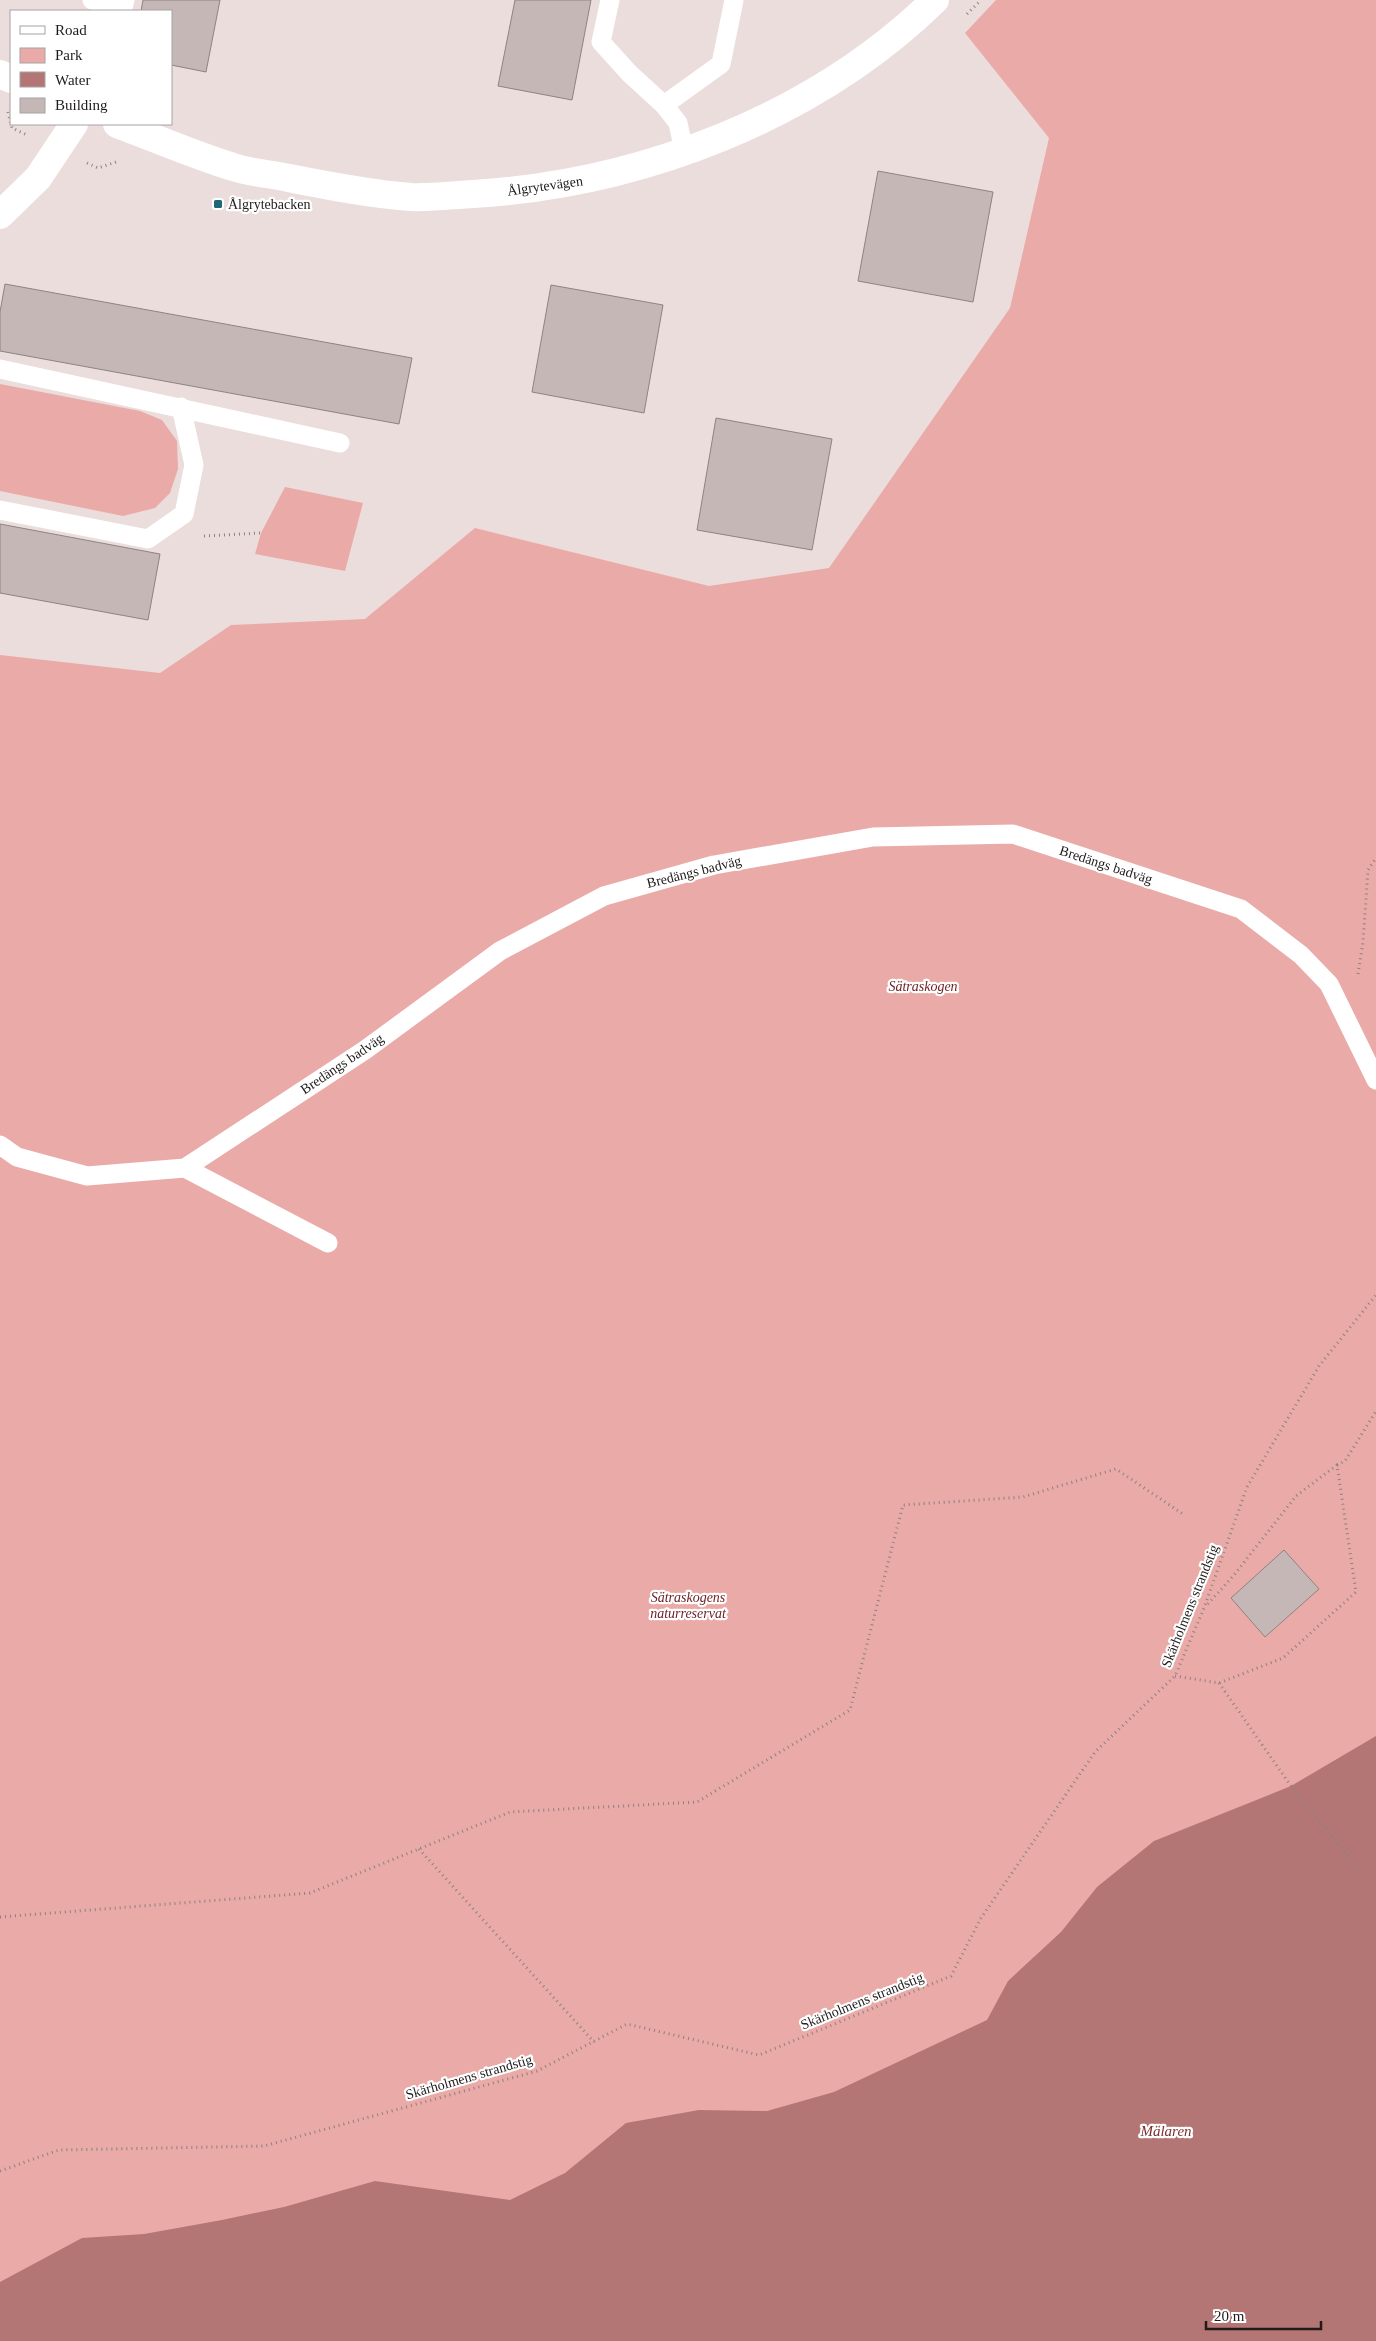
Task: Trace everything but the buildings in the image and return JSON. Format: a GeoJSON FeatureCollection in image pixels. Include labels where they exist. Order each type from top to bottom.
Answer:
{"type":"FeatureCollection","features":[{"type":"Feature","properties":{"kind":"street","name":"Ålgrytevägen"},"geometry":{"type":"LineString","coordinates":[[120,125],[234,168],[331,186],[412,197],[504,192],[588,180],[684,151],[750,126],[823,88],[864,62],[900,33],[935,0]]}},
{"type":"Feature","properties":{"kind":"street"},"geometry":{"type":"LineString","coordinates":[[0,215],[38,178],[73,125]]}},
{"type":"Feature","properties":{"kind":"lane"},"geometry":{"type":"LineString","coordinates":[[92,0],[123,8],[125,0]]}},
{"type":"Feature","properties":{"kind":"lane"},"geometry":{"type":"LineString","coordinates":[[610,0],[601,42],[629,74],[664,105],[678,123],[684,151]]}},
{"type":"Feature","properties":{"kind":"lane"},"geometry":{"type":"LineString","coordinates":[[664,105],[721,64],[734,0]]}},
{"type":"Feature","properties":{"kind":"lane"},"geometry":{"type":"LineString","coordinates":[[0,369],[340,443]]}},
{"type":"Feature","properties":{"kind":"lane"},"geometry":{"type":"LineString","coordinates":[[0,510],[148,539],[184,514],[194,465],[181,407]]}},
{"type":"Feature","properties":{"kind":"lane","name":"Bredängs badväg"},"geometry":{"type":"LineString","coordinates":[[0,1145],[17,1157],[87,1176],[185,1168],[365,1050],[500,950],[604,896],[682,872],[873,837],[1012,834],[1241,909],[1307,961],[1329,984],[1376,1080]]}},
{"type":"Feature","properties":{"kind":"lane"},"geometry":{"type":"LineString","coordinates":[[185,1168],[328,1243]]}},
{"type":"Feature","properties":{"kind":"path"},"geometry":{"type":"LineString","coordinates":[[1344,1015],[1358,977],[1362,951],[1368,870],[1376,858]]}},
{"type":"Feature","properties":{"kind":"path","name":"Skärholmens strandstig"},"geometry":{"type":"LineString","coordinates":[[0,2171],[59,2150],[264,2146],[537,2071],[627,2024],[759,2055],[952,1976],[981,1918],[1095,1752],[1175,1676],[1204,1608],[1247,1488],[1319,1366],[1376,1295]]}},
{"type":"Feature","properties":{"kind":"path"},"geometry":{"type":"LineString","coordinates":[[1204,1608],[1234,1576],[1296,1496],[1345,1461],[1376,1411]]}},
{"type":"Feature","properties":{"kind":"path"},"geometry":{"type":"LineString","coordinates":[[1175,1676],[1220,1683],[1283,1658],[1356,1592],[1337,1465]]}},
{"type":"Feature","properties":{"kind":"path"},"geometry":{"type":"LineString","coordinates":[[0,1917],[310,1893],[510,1812],[697,1802],[850,1710],[903,1505],[1023,1497],[1116,1469],[1183,1514]]}},
{"type":"Feature","properties":{"kind":"path"},"geometry":{"type":"LineString","coordinates":[[1220,1683],[1291,1786],[1358,1868]]}},
{"type":"Feature","properties":{"kind":"path"},"geometry":{"type":"LineString","coordinates":[[419,1849],[594,2042]]}},
{"type":"Feature","properties":{"kind":"green space","name":"Sätraskogen"},"geometry":{"type":"Polygon","coordinates":[[[996,0],[1376,0],[1376,2341],[0,2341],[0,655],[160,673],[231,625],[365,619],[475,528],[709,586],[829,568],[1010,308],[1049,138],[965,33],[996,0]]]}},
{"type":"Feature","properties":{"kind":"green space"},"geometry":{"type":"Polygon","coordinates":[[[0,384],[140,411],[162,420],[177,441],[178,469],[170,493],[155,508],[123,516],[0,491],[0,384]]]}},
{"type":"Feature","properties":{"kind":"green space"},"geometry":{"type":"Polygon","coordinates":[[[285,487],[363,503],[345,571],[255,554],[261,533],[285,487]]]}},
{"type":"Feature","properties":{"kind":"water","name":"Mälaren"},"geometry":{"type":"Polygon","coordinates":[[[1376,1736],[1376,2341],[0,2341],[0,2282],[82,2238],[144,2234],[222,2220],[284,2207],[375,2181],[510,2200],[565,2173],[626,2123],[699,2110],[767,2111],[834,2092],[987,2020],[1008,1981],[1061,1932],[1097,1887],[1154,1841],[1291,1786],[1376,1736]]]}},
{"type":"Feature","properties":{"kind":"place","name":"Ålgrytebacken"},"geometry":{"type":"Point","coordinates":[218,204]}},
{"type":"Feature","properties":{"kind":"park label","name":"Sätraskogens naturreservat"},"geometry":{"type":"Point","coordinates":[688,1605]}}]}
